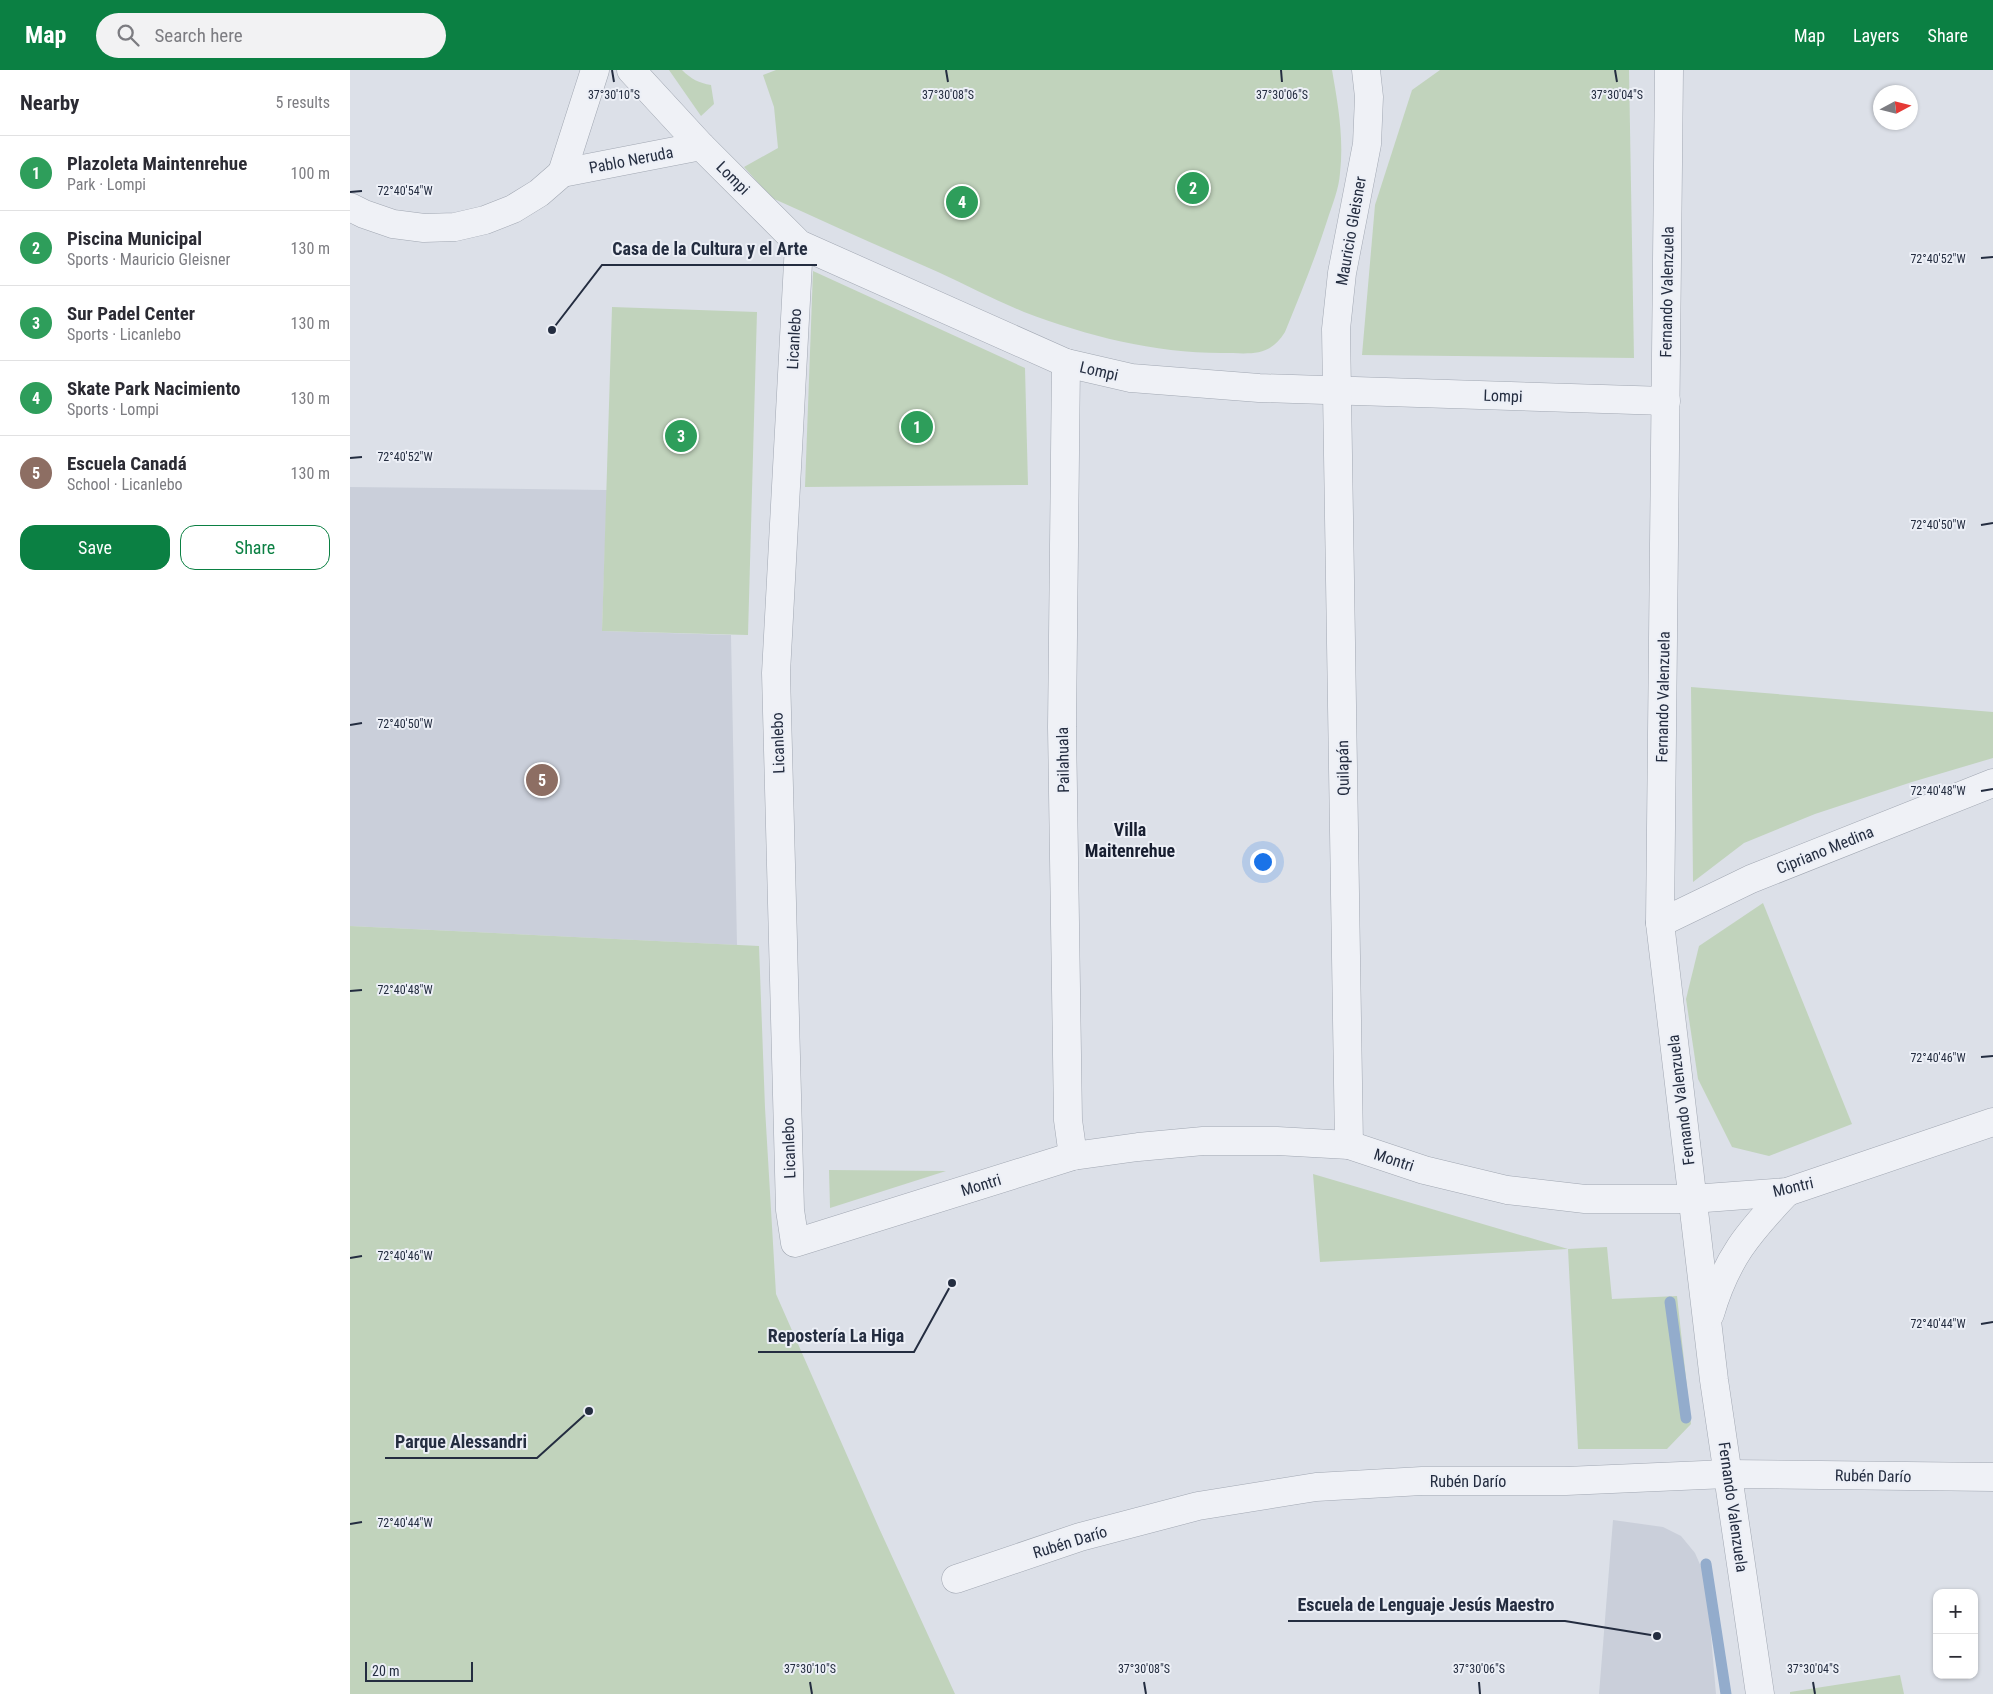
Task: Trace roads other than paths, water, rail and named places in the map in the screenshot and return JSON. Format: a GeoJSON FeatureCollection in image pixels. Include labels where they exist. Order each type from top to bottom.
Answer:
{"type":"FeatureCollection","features":[{"type":"Feature","properties":{"kind":"street","name":"Pablo Neruda"},"geometry":{"type":"LineString","coordinates":[[595,70],[562,173],[701,146]]}},
{"type":"Feature","properties":{"kind":"street","name":"Lompi"},"geometry":{"type":"LineString","coordinates":[[631,70],[701,146],[799,244],[1066,363],[1131,378],[1260,388],[1666,401]]}},
{"type":"Feature","properties":{"kind":"street","name":"Mauricio Gleisner"},"geometry":{"type":"LineString","coordinates":[[1338,391],[1336,329],[1342,273],[1367,144],[1369,97],[1366,70]]}},
{"type":"Feature","properties":{"kind":"street","name":"Fernando Valenzuela"},"geometry":{"type":"LineString","coordinates":[[1670,70],[1660,923],[1714,1380],[1760,1694]]}},
{"type":"Feature","properties":{"kind":"street"},"geometry":{"type":"LineString","coordinates":[[350,207],[393,224],[424,228],[455,226],[485,220],[513,209],[539,193],[562,173]]}},
{"type":"Feature","properties":{"kind":"street","name":"Licanlebo"},"geometry":{"type":"LineString","coordinates":[[795,1243],[790,1200],[776,673],[799,244]]}},
{"type":"Feature","properties":{"kind":"street","name":"Pailahuala"},"geometry":{"type":"LineString","coordinates":[[1066,363],[1062,727],[1068,1120],[1073,1156]]}},
{"type":"Feature","properties":{"kind":"street","name":"Quilapán"},"geometry":{"type":"LineString","coordinates":[[1338,391],[1349,1145]]}},
{"type":"Feature","properties":{"kind":"street","name":"Cipriano Medina"},"geometry":{"type":"LineString","coordinates":[[1660,923],[1751,879],[1993,783]]}},
{"type":"Feature","properties":{"kind":"street","name":"Montri"},"geometry":{"type":"LineString","coordinates":[[795,1243],[1073,1156],[1138,1147],[1203,1142],[1277,1141],[1349,1145],[1424,1170],[1506,1190],[1585,1199],[1692,1199],[1787,1192],[1993,1122]]}},
{"type":"Feature","properties":{"kind":"street","name":"Fernando Valenzuela"},"geometry":{"type":"LineString","coordinates":[[1708,1320],[1717,1288],[1733,1256],[1755,1225],[1787,1192]]}},
{"type":"Feature","properties":{"kind":"street","name":"Rubén Darío"},"geometry":{"type":"LineString","coordinates":[[956,1579],[1080,1537],[1198,1506],[1316,1487],[1422,1481],[1566,1481],[1727,1474],[1993,1477]]}},
{"type":"Feature","properties":{"kind":"waterway"},"geometry":{"type":"LineString","coordinates":[[1670,1302],[1686,1418]]}},
{"type":"Feature","properties":{"kind":"waterway"},"geometry":{"type":"LineString","coordinates":[[1706,1564],[1726,1694]]}},
{"type":"Feature","properties":{"kind":"place","name":"Piscina Municipal"},"geometry":{"type":"Point","coordinates":[1193,188]}},
{"type":"Feature","properties":{"kind":"place","name":"Skate Park Nacimiento"},"geometry":{"type":"Point","coordinates":[962,202]}},
{"type":"Feature","properties":{"kind":"place","name":"Casa de la Cultura y el Arte"},"geometry":{"type":"Point","coordinates":[552,330]}},
{"type":"Feature","properties":{"kind":"place","name":"Plazoleta Maintenrehue"},"geometry":{"type":"Point","coordinates":[917,427]}},
{"type":"Feature","properties":{"kind":"place","name":"Sur Padel Center"},"geometry":{"type":"Point","coordinates":[681,436]}},
{"type":"Feature","properties":{"kind":"place","name":"Escuela Canadá"},"geometry":{"type":"Point","coordinates":[542,780]}},
{"type":"Feature","properties":{"kind":"place","name":"Repostería La Higa"},"geometry":{"type":"Point","coordinates":[952,1283]}},
{"type":"Feature","properties":{"kind":"place","name":"Parque Alessandri"},"geometry":{"type":"Point","coordinates":[589,1411]}},
{"type":"Feature","properties":{"kind":"place","name":"Escuela de Lenguaje Jesús Maestro"},"geometry":{"type":"Point","coordinates":[1657,1636]}},
{"type":"Feature","properties":{"kind":"district","name":"Villa Maitenrehue"},"geometry":{"type":"Point","coordinates":[1130,840]}}]}
